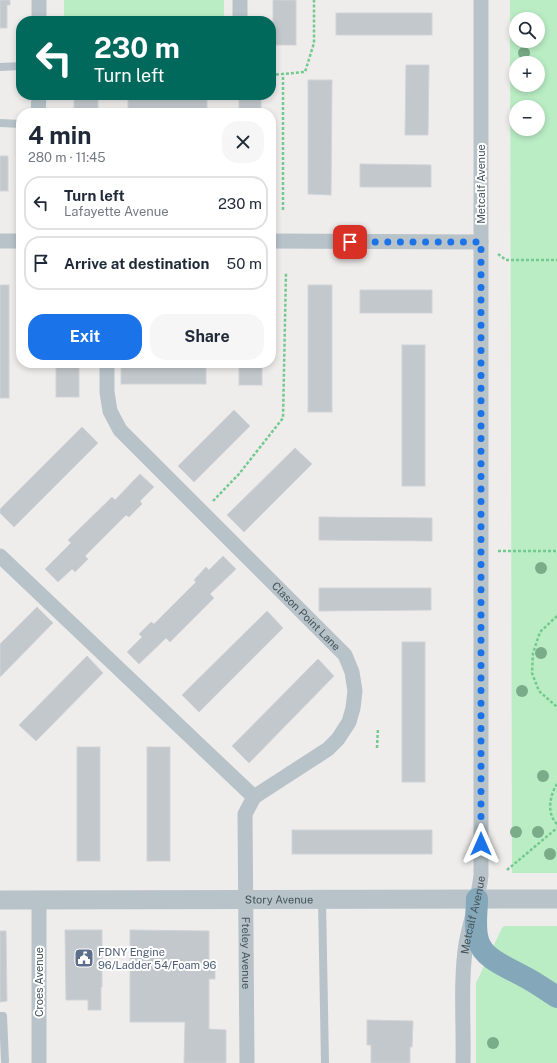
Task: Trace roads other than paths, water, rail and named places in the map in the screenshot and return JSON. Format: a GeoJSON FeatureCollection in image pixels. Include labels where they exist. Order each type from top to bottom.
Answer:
{"type":"FeatureCollection","features":[{"type":"Feature","properties":{"kind":"highway"},"geometry":{"type":"LineString","coordinates":[[477,899],[477,935],[480,946],[483,950],[497,962],[529,979],[557,997]]}},
{"type":"Feature","properties":{"kind":"street"},"geometry":{"type":"LineString","coordinates":[[39,0],[39,16]]}},
{"type":"Feature","properties":{"kind":"street"},"geometry":{"type":"LineString","coordinates":[[240,0],[240,16]]}},
{"type":"Feature","properties":{"kind":"street","name":"Metcalf Avenue"},"geometry":{"type":"LineString","coordinates":[[464,1063],[464,962],[466,944],[481,875],[481,0]]}},
{"type":"Feature","properties":{"kind":"street"},"geometry":{"type":"LineString","coordinates":[[0,241],[16,241]]}},
{"type":"Feature","properties":{"kind":"street"},"geometry":{"type":"LineString","coordinates":[[276,241],[481,242]]}},
{"type":"Feature","properties":{"kind":"street","name":"Clason Point Lane"},"geometry":{"type":"LineString","coordinates":[[107,368],[107,392],[110,411],[120,430],[345,655],[352,672],[355,691],[353,708],[349,722],[338,738],[323,752],[254,798]]}},
{"type":"Feature","properties":{"kind":"street"},"geometry":{"type":"LineString","coordinates":[[0,556],[254,798]]}},
{"type":"Feature","properties":{"kind":"street","name":"Fteley Avenue"},"geometry":{"type":"LineString","coordinates":[[247,1063],[245,814],[254,798]]}},
{"type":"Feature","properties":{"kind":"street","name":"Story Avenue"},"geometry":{"type":"LineString","coordinates":[[0,900],[557,899]]}},
{"type":"Feature","properties":{"kind":"street","name":"Croes Avenue"},"geometry":{"type":"LineString","coordinates":[[39,900],[39,1063]]}},
{"type":"Feature","properties":{"kind":"lane"},"geometry":{"type":"LineString","coordinates":[[0,67],[16,66]]}},
{"type":"Feature","properties":{"kind":"lane"},"geometry":{"type":"LineString","coordinates":[[0,123],[16,124]]}},
{"type":"Feature","properties":{"kind":"lane"},"geometry":{"type":"LineString","coordinates":[[322,900],[325,1063]]}},
{"type":"Feature","properties":{"kind":"lane"},"geometry":{"type":"LineString","coordinates":[[0,1016],[3,1016],[3,1062]]}},
{"type":"Feature","properties":{"kind":"place","name":"FDNY Engine 96/Ladder 54/Foam 96"},"geometry":{"type":"Point","coordinates":[84,958]}}]}
